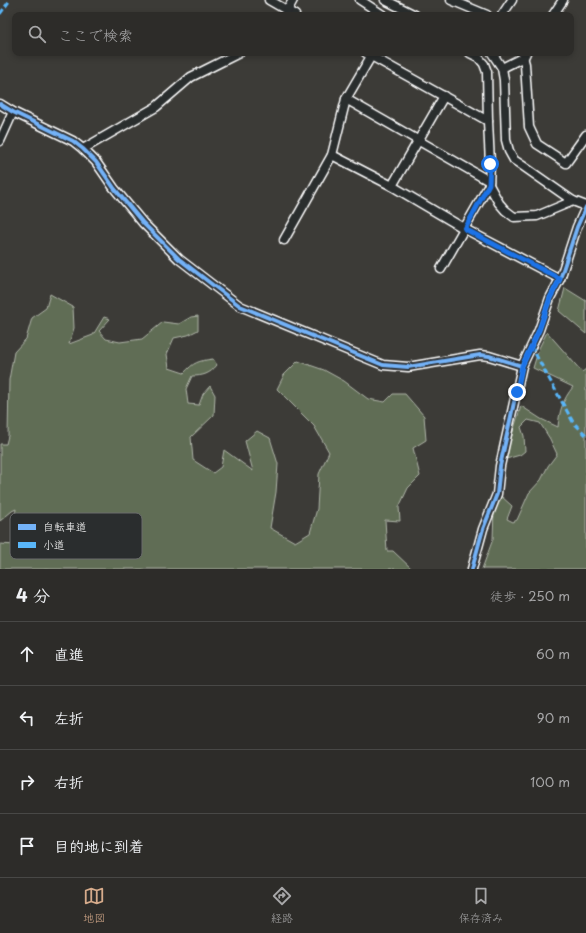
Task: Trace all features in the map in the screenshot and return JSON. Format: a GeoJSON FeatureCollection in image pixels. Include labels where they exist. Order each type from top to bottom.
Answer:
{"type":"FeatureCollection","features":[{"type":"Feature","properties":{"kind":"street"},"geometry":{"type":"LineString","coordinates":[[269,0],[285,12]]}},
{"type":"Feature","properties":{"kind":"street"},"geometry":{"type":"LineString","coordinates":[[287,12],[293,0]]}},
{"type":"Feature","properties":{"kind":"street"},"geometry":{"type":"LineString","coordinates":[[360,0],[378,12]]}},
{"type":"Feature","properties":{"kind":"street"},"geometry":{"type":"LineString","coordinates":[[385,0],[409,12]]}},
{"type":"Feature","properties":{"kind":"street"},"geometry":{"type":"LineString","coordinates":[[450,0],[463,2],[481,12]]}},
{"type":"Feature","properties":{"kind":"street"},"geometry":{"type":"LineString","coordinates":[[504,12],[512,0]]}},
{"type":"Feature","properties":{"kind":"street"},"geometry":{"type":"LineString","coordinates":[[555,12],[563,0]]}},
{"type":"Feature","properties":{"kind":"street"},"geometry":{"type":"LineString","coordinates":[[83,149],[156,107],[191,77],[233,56]]}},
{"type":"Feature","properties":{"kind":"street"},"geometry":{"type":"LineString","coordinates":[[284,240],[332,155],[346,99],[369,56]]}},
{"type":"Feature","properties":{"kind":"street"},"geometry":{"type":"LineString","coordinates":[[374,56],[488,121]]}},
{"type":"Feature","properties":{"kind":"street"},"geometry":{"type":"LineString","coordinates":[[441,269],[465,229],[489,183],[490,164],[487,72],[484,64],[476,56]]}},
{"type":"Feature","properties":{"kind":"street"},"geometry":{"type":"LineString","coordinates":[[472,569],[484,529],[497,494],[500,466],[522,366],[539,330],[550,298],[560,279],[577,228],[586,207],[573,201],[514,160],[509,151],[506,140],[504,80],[502,68],[494,56]]}},
{"type":"Feature","properties":{"kind":"street"},"geometry":{"type":"LineString","coordinates":[[502,68],[521,56]]}},
{"type":"Feature","properties":{"kind":"street"},"geometry":{"type":"LineString","coordinates":[[524,56],[529,126],[537,144],[566,163],[586,135]]}},
{"type":"Feature","properties":{"kind":"street"},"geometry":{"type":"LineString","coordinates":[[392,186],[444,96]]}},
{"type":"Feature","properties":{"kind":"street"},"geometry":{"type":"LineString","coordinates":[[346,99],[489,183],[499,203],[505,210],[514,216],[537,216],[573,201]]}},
{"type":"Feature","properties":{"kind":"street"},"geometry":{"type":"LineString","coordinates":[[0,104],[12,112],[73,141],[83,149],[96,162],[114,188],[143,222],[179,259],[240,306],[383,365],[408,367],[480,355],[489,356],[522,366]]}},
{"type":"Feature","properties":{"kind":"street"},"geometry":{"type":"LineString","coordinates":[[0,141],[12,112]]}},
{"type":"Feature","properties":{"kind":"street"},"geometry":{"type":"LineString","coordinates":[[332,155],[392,186],[465,229],[560,279]]}},
{"type":"Feature","properties":{"kind":"green space"},"geometry":{"type":"Polygon","coordinates":[[[565,288],[586,301],[586,334],[559,311],[565,288]]]}},
{"type":"Feature","properties":{"kind":"green space"},"geometry":{"type":"Polygon","coordinates":[[[50,294],[73,307],[74,328],[69,344],[93,335],[104,317],[110,319],[99,331],[106,339],[120,342],[142,339],[163,322],[179,324],[191,317],[198,316],[198,330],[188,335],[174,338],[167,354],[169,368],[184,373],[194,364],[204,360],[213,359],[217,365],[212,371],[206,374],[192,376],[186,389],[188,404],[199,405],[203,394],[210,386],[215,395],[214,415],[191,437],[193,460],[213,473],[221,467],[224,450],[253,471],[245,441],[257,431],[270,438],[278,464],[276,492],[270,528],[295,542],[310,533],[317,509],[319,474],[329,452],[314,426],[277,389],[284,375],[298,361],[324,370],[344,381],[368,399],[385,402],[393,394],[405,394],[424,416],[426,440],[413,448],[420,476],[408,488],[399,507],[400,521],[385,520],[387,551],[393,551],[412,569],[0,569],[0,544],[10,545],[10,559],[142,559],[142,513],[15,513],[16,509],[0,521],[0,444],[6,444],[8,436],[9,380],[14,352],[26,339],[32,318],[46,308],[50,294]]]}},
{"type":"Feature","properties":{"kind":"green space"},"geometry":{"type":"Polygon","coordinates":[[[547,332],[582,372],[586,369],[586,569],[482,569],[493,539],[494,510],[501,496],[512,506],[507,519],[513,522],[517,520],[529,493],[541,480],[548,466],[557,454],[540,423],[528,420],[521,427],[524,436],[525,451],[520,455],[506,459],[506,454],[521,406],[541,419],[558,427],[562,406],[573,387],[533,368],[539,348],[547,332]]]}},
{"type":"Feature","properties":{"kind":"marked path"},"geometry":{"type":"LineString","coordinates":[[0,14],[10,0]]}},
{"type":"Feature","properties":{"kind":"marked path"},"geometry":{"type":"LineString","coordinates":[[531,346],[573,422],[586,435]]}},
{"type":"Feature","properties":{"kind":"cycle path"},"geometry":{"type":"LineString","coordinates":[[0,104],[13,112],[73,141],[83,149],[96,162],[114,188],[143,223],[179,259],[240,306],[383,365],[408,367],[480,355],[489,356],[522,366]]}},
{"type":"Feature","properties":{"kind":"cycle path"},"geometry":{"type":"LineString","coordinates":[[472,569],[483,529],[497,494],[500,466],[522,366],[539,330],[550,298],[560,279],[577,227],[586,207]]}},
{"type":"Feature","properties":{"kind":"route"},"geometry":{"type":"LineString","coordinates":[[490,164],[489,184],[465,229],[560,279],[550,298],[539,330],[522,366],[517,392]]}}]}
